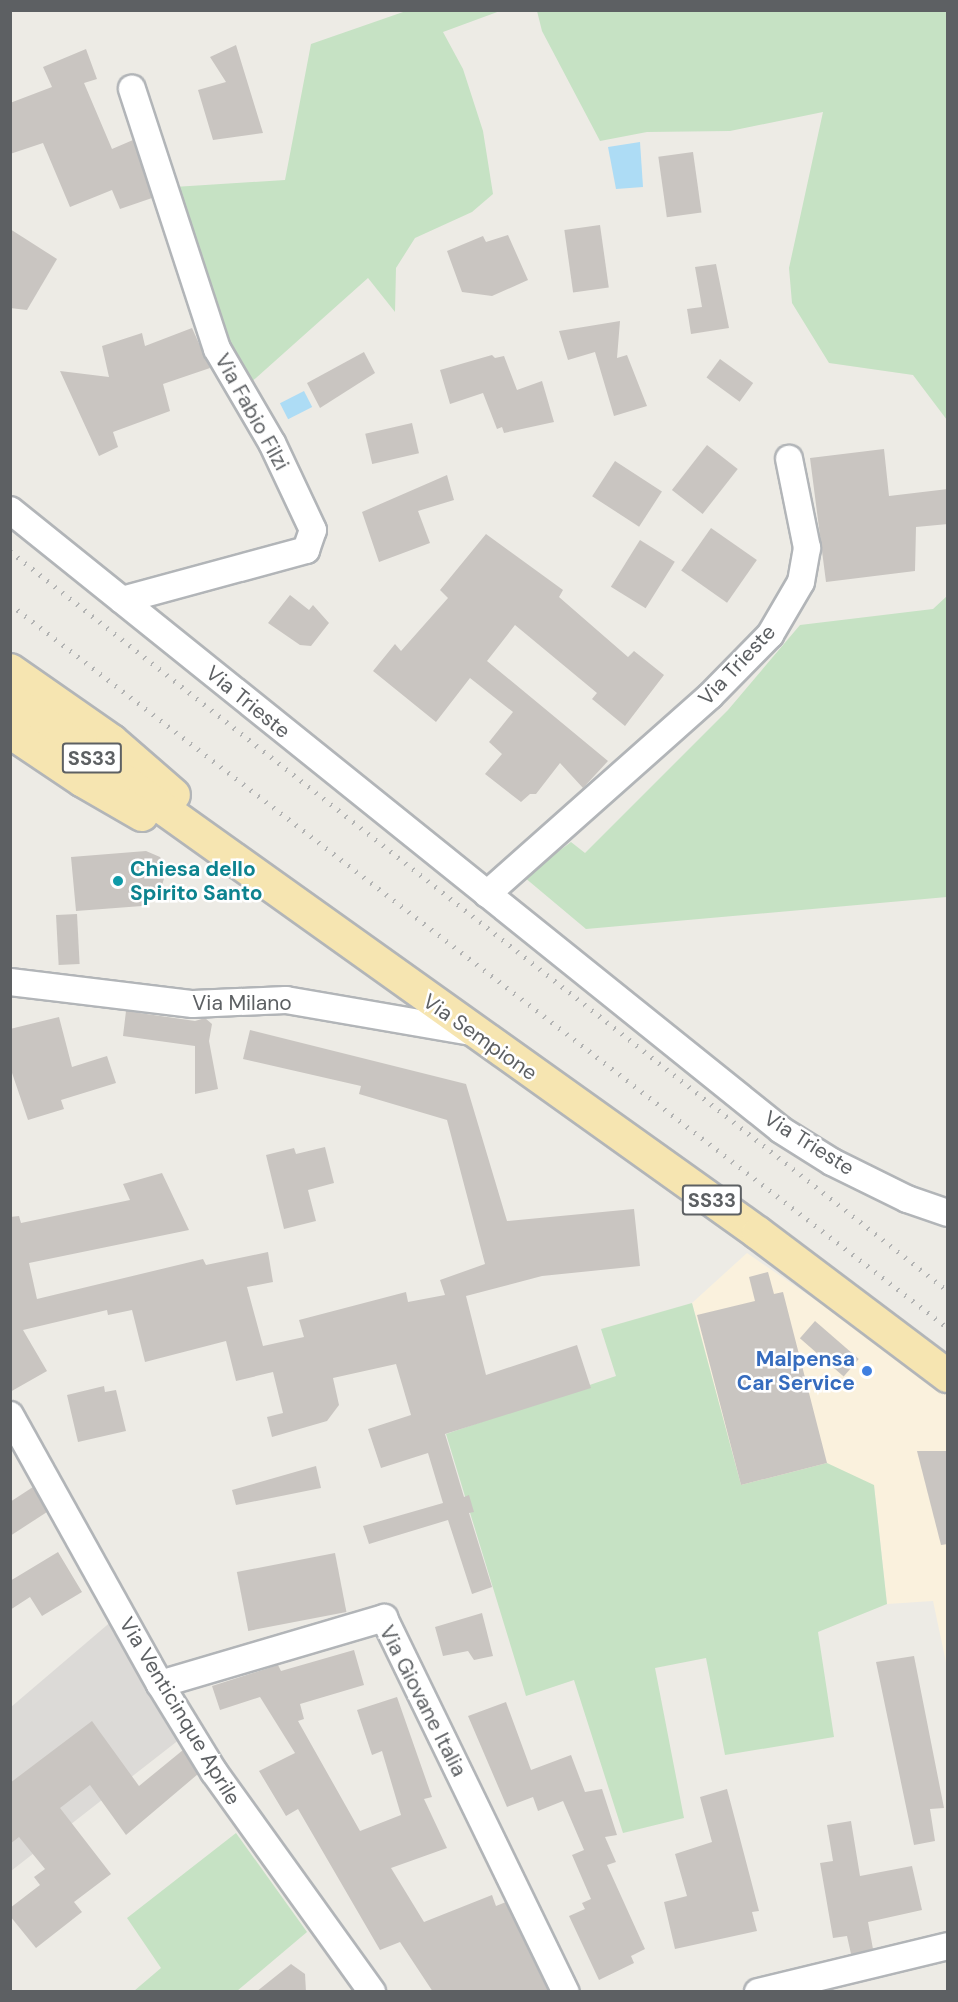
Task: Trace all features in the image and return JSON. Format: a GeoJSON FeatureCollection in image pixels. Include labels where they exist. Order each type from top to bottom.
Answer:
{"type":"FeatureCollection","features":[{"type":"Feature","properties":{"kind":"main road"},"geometry":{"type":"LineString","coordinates":[[10,670],[112,741],[210,825],[223,854]]}},
{"type":"Feature","properties":{"kind":"main road","name":"Via Sempione"},"geometry":{"type":"LineString","coordinates":[[10,699],[471,1032],[758,1233],[948,1377]]}},
{"type":"Feature","properties":{"kind":"main road"},"geometry":{"type":"LineString","coordinates":[[10,732],[139,814],[173,818]]}},
{"type":"Feature","properties":{"kind":"street","name":"Via Fabio Filzi"},"geometry":{"type":"LineString","coordinates":[[122,600],[306,549],[313,530],[272,443],[217,349],[132,89]]}},
{"type":"Feature","properties":{"kind":"street","name":"Via Trieste"},"geometry":{"type":"LineString","coordinates":[[487,894],[710,696],[770,635],[801,582],[807,548],[789,459]]}},
{"type":"Feature","properties":{"kind":"street","name":"Via Trieste"},"geometry":{"type":"LineString","coordinates":[[10,510],[781,1130],[832,1162],[907,1199],[948,1213]]}},
{"type":"Feature","properties":{"kind":"street","name":"Via Milano"},"geometry":{"type":"LineString","coordinates":[[10,982],[194,1004],[286,1000],[471,1032]]}},
{"type":"Feature","properties":{"kind":"street","name":"Via Venticinque Aprile"},"geometry":{"type":"LineString","coordinates":[[10,1415],[160,1684],[214,1772],[372,1992]]}},
{"type":"Feature","properties":{"kind":"street","name":"Via Giovane Italia"},"geometry":{"type":"LineString","coordinates":[[160,1684],[384,1618],[566,1992]]}},
{"type":"Feature","properties":{"kind":"street"},"geometry":{"type":"LineString","coordinates":[[758,1992],[948,1946]]}},
{"type":"Feature","properties":{"kind":"shaded area"},"geometry":{"type":"Polygon","coordinates":[[[747,1253],[903,1360],[947,1394],[947,1667],[933,1601],[887,1604],[874,1485],[741,1485],[692,1303],[747,1253]]]}},
{"type":"Feature","properties":{"kind":"shaded area"},"geometry":{"type":"Polygon","coordinates":[[[113,1620],[180,1739],[11,1871],[11,1707],[113,1620]]]}},
{"type":"Feature","properties":{"kind":"green space"},"geometry":{"type":"Polygon","coordinates":[[[406,11],[500,11],[443,32],[463,69],[483,131],[493,194],[472,212],[415,238],[396,268],[395,312],[368,278],[248,385],[209,298],[174,187],[285,180],[311,44],[406,11]]]}},
{"type":"Feature","properties":{"kind":"green space"},"geometry":{"type":"Polygon","coordinates":[[[537,11],[947,11],[947,420],[913,375],[829,363],[792,303],[789,268],[823,112],[730,131],[647,132],[600,141],[542,31],[537,11]]]}},
{"type":"Feature","properties":{"kind":"green space"},"geometry":{"type":"Polygon","coordinates":[[[947,596],[947,897],[586,929],[524,877],[571,842],[585,853],[728,710],[800,625],[933,609],[947,596]]]}},
{"type":"Feature","properties":{"kind":"green space"},"geometry":{"type":"Polygon","coordinates":[[[692,1303],[741,1485],[827,1463],[874,1485],[887,1604],[818,1632],[834,1737],[725,1755],[706,1658],[655,1668],[684,1818],[623,1833],[574,1680],[526,1696],[446,1434],[616,1376],[601,1329],[692,1303]]]}},
{"type":"Feature","properties":{"kind":"green space"},"geometry":{"type":"Polygon","coordinates":[[[236,1833],[307,1932],[237,1991],[134,1991],[161,1968],[127,1918],[236,1833]]]}},
{"type":"Feature","properties":{"kind":"water"},"geometry":{"type":"Polygon","coordinates":[[[640,142],[643,187],[616,189],[608,147],[640,142]]]}},
{"type":"Feature","properties":{"kind":"water"},"geometry":{"type":"Polygon","coordinates":[[[304,391],[312,407],[288,419],[280,403],[304,391]]]}},
{"type":"Feature","properties":{"kind":"building"},"geometry":{"type":"Polygon","coordinates":[[[236,45],[263,133],[213,140],[198,90],[226,82],[210,57],[236,45]]]}},
{"type":"Feature","properties":{"kind":"building"},"geometry":{"type":"Polygon","coordinates":[[[86,49],[97,79],[84,83],[112,149],[133,140],[152,198],[120,209],[112,190],[70,207],[43,143],[10,154],[10,103],[52,87],[43,67],[86,49]]]}},
{"type":"Feature","properties":{"kind":"building"},"geometry":{"type":"Polygon","coordinates":[[[693,152],[701,212],[667,217],[658,157],[693,152]]]}},
{"type":"Feature","properties":{"kind":"building"},"geometry":{"type":"Polygon","coordinates":[[[600,225],[609,287],[573,292],[564,230],[600,225]]]}},
{"type":"Feature","properties":{"kind":"building"},"geometry":{"type":"Polygon","coordinates":[[[10,229],[57,259],[27,310],[10,308],[10,229]]]}},
{"type":"Feature","properties":{"kind":"building"},"geometry":{"type":"Polygon","coordinates":[[[508,235],[528,280],[492,296],[462,292],[447,251],[483,236],[486,242],[508,235]]]}},
{"type":"Feature","properties":{"kind":"building"},"geometry":{"type":"Polygon","coordinates":[[[716,264],[729,328],[691,334],[687,309],[702,307],[695,267],[716,264]]]}},
{"type":"Feature","properties":{"kind":"building"},"geometry":{"type":"Polygon","coordinates":[[[620,321],[617,358],[627,355],[647,406],[614,416],[595,352],[568,360],[559,331],[620,321]]]}},
{"type":"Feature","properties":{"kind":"building"},"geometry":{"type":"Polygon","coordinates":[[[192,328],[210,368],[163,384],[170,411],[113,432],[118,447],[99,456],[60,371],[109,377],[102,346],[142,333],[145,346],[192,328]]]}},
{"type":"Feature","properties":{"kind":"building"},"geometry":{"type":"Polygon","coordinates":[[[364,352],[375,373],[320,408],[307,383],[364,352]]]}},
{"type":"Feature","properties":{"kind":"building"},"geometry":{"type":"Polygon","coordinates":[[[492,355],[495,358],[504,356],[517,390],[542,381],[554,422],[504,433],[502,427],[497,429],[483,393],[450,404],[440,370],[492,355]]]}},
{"type":"Feature","properties":{"kind":"building"},"geometry":{"type":"Polygon","coordinates":[[[720,359],[753,383],[740,402],[706,378],[720,359]]]}},
{"type":"Feature","properties":{"kind":"building"},"geometry":{"type":"Polygon","coordinates":[[[412,423],[419,453],[372,464],[365,434],[412,423]]]}},
{"type":"Feature","properties":{"kind":"building"},"geometry":{"type":"Polygon","coordinates":[[[707,445],[738,469],[703,514],[672,490],[707,445]]]}},
{"type":"Feature","properties":{"kind":"building"},"geometry":{"type":"Polygon","coordinates":[[[884,449],[889,496],[948,489],[948,524],[916,527],[915,571],[826,582],[810,458],[884,449]]]}},
{"type":"Feature","properties":{"kind":"building"},"geometry":{"type":"Polygon","coordinates":[[[615,461],[662,491],[639,527],[592,496],[615,461]]]}},
{"type":"Feature","properties":{"kind":"building"},"geometry":{"type":"Polygon","coordinates":[[[447,475],[454,500],[418,511],[430,543],[379,562],[362,512],[447,475]]]}},
{"type":"Feature","properties":{"kind":"building"},"geometry":{"type":"Polygon","coordinates":[[[711,528],[757,560],[727,603],[681,571],[711,528]]]}},
{"type":"Feature","properties":{"kind":"building"},"geometry":{"type":"Polygon","coordinates":[[[486,534],[563,590],[559,597],[628,657],[634,651],[664,675],[625,726],[592,699],[597,693],[515,625],[487,661],[608,761],[583,788],[560,763],[536,794],[530,794],[521,802],[485,774],[502,754],[489,742],[513,712],[470,678],[436,722],[373,671],[395,644],[401,651],[448,598],[440,590],[486,534]]]}},
{"type":"Feature","properties":{"kind":"building"},"geometry":{"type":"Polygon","coordinates":[[[640,540],[675,562],[646,608],[611,587],[640,540]]]}},
{"type":"Feature","properties":{"kind":"building"},"geometry":{"type":"Polygon","coordinates":[[[290,595],[309,610],[313,605],[329,623],[311,646],[300,645],[268,623],[290,595]]]}},
{"type":"Feature","properties":{"kind":"building","name":"Chiesa dello Spirito Santo"},"geometry":{"type":"Polygon","coordinates":[[[146,851],[160,857],[167,869],[162,885],[142,896],[142,906],[76,911],[71,857],[146,851]]]}},
{"type":"Feature","properties":{"kind":"building"},"geometry":{"type":"Polygon","coordinates":[[[77,914],[80,964],[59,965],[56,915],[77,914]]]}},
{"type":"Feature","properties":{"kind":"building"},"geometry":{"type":"Polygon","coordinates":[[[126,1011],[195,1021],[205,1018],[212,1024],[209,1041],[218,1089],[195,1094],[195,1046],[123,1036],[126,1011]]]}},
{"type":"Feature","properties":{"kind":"building"},"geometry":{"type":"Polygon","coordinates":[[[59,1017],[72,1067],[107,1056],[116,1083],[61,1100],[64,1109],[28,1120],[10,1067],[10,1029],[59,1017]]]}},
{"type":"Feature","properties":{"kind":"building"},"geometry":{"type":"Polygon","coordinates":[[[250,1030],[466,1084],[507,1221],[634,1209],[640,1266],[542,1276],[466,1296],[486,1375],[577,1345],[591,1388],[445,1434],[464,1497],[469,1495],[474,1512],[469,1513],[492,1587],[472,1594],[448,1520],[369,1544],[363,1526],[443,1503],[428,1453],[381,1468],[368,1429],[411,1415],[396,1364],[333,1378],[339,1405],[327,1421],[272,1437],[267,1417],[283,1413],[273,1372],[236,1381],[226,1341],[145,1362],[132,1310],[108,1315],[107,1310],[23,1330],[47,1371],[10,1392],[10,1217],[19,1216],[21,1223],[130,1200],[123,1184],[162,1173],[189,1230],[29,1263],[37,1299],[203,1259],[206,1265],[268,1252],[273,1282],[247,1287],[263,1346],[304,1337],[299,1320],[406,1292],[408,1302],[445,1295],[440,1280],[485,1264],[447,1120],[359,1094],[361,1086],[243,1059],[250,1030]]]}},
{"type":"Feature","properties":{"kind":"building"},"geometry":{"type":"Polygon","coordinates":[[[325,1147],[334,1183],[308,1190],[316,1221],[284,1229],[266,1155],[294,1148],[296,1154],[325,1147]]]}},
{"type":"Feature","properties":{"kind":"building"},"geometry":{"type":"Polygon","coordinates":[[[768,1272],[774,1294],[783,1292],[827,1463],[741,1485],[697,1315],[755,1301],[749,1277],[768,1272]]]}},
{"type":"Feature","properties":{"kind":"building"},"geometry":{"type":"Polygon","coordinates":[[[815,1321],[859,1359],[844,1376],[800,1338],[815,1321]]]}},
{"type":"Feature","properties":{"kind":"building"},"geometry":{"type":"Polygon","coordinates":[[[104,1386],[105,1392],[116,1390],[126,1431],[78,1442],[67,1395],[104,1386]]]}},
{"type":"Feature","properties":{"kind":"building"},"geometry":{"type":"Polygon","coordinates":[[[917,1451],[948,1451],[948,1544],[941,1545],[917,1451]]]}},
{"type":"Feature","properties":{"kind":"building"},"geometry":{"type":"Polygon","coordinates":[[[316,1466],[321,1488],[236,1505],[232,1490],[316,1466]]]}},
{"type":"Feature","properties":{"kind":"building"},"geometry":{"type":"Polygon","coordinates":[[[33,1487],[47,1512],[10,1536],[10,1502],[33,1487]]]}},
{"type":"Feature","properties":{"kind":"building"},"geometry":{"type":"Polygon","coordinates":[[[58,1552],[82,1592],[42,1616],[30,1597],[10,1610],[10,1581],[58,1552]]]}},
{"type":"Feature","properties":{"kind":"building"},"geometry":{"type":"Polygon","coordinates":[[[335,1553],[346,1612],[248,1631],[237,1572],[335,1553]]]}},
{"type":"Feature","properties":{"kind":"building"},"geometry":{"type":"Polygon","coordinates":[[[482,1613],[493,1656],[474,1660],[468,1651],[443,1656],[435,1627],[482,1613]]]}},
{"type":"Feature","properties":{"kind":"building"},"geometry":{"type":"Polygon","coordinates":[[[354,1650],[364,1685],[300,1704],[304,1719],[298,1721],[360,1831],[401,1815],[382,1751],[372,1755],[357,1710],[397,1697],[432,1797],[424,1799],[447,1848],[391,1868],[424,1922],[492,1895],[496,1906],[506,1902],[549,1992],[433,1992],[400,1942],[380,1950],[298,1809],[286,1816],[259,1771],[295,1753],[260,1697],[220,1710],[212,1686],[278,1665],[281,1671],[354,1650]]]}},
{"type":"Feature","properties":{"kind":"building"},"geometry":{"type":"Polygon","coordinates":[[[914,1656],[944,1808],[930,1809],[935,1841],[914,1845],[876,1662],[914,1656]]]}},
{"type":"Feature","properties":{"kind":"building"},"geometry":{"type":"Polygon","coordinates":[[[506,1702],[531,1770],[571,1755],[585,1792],[602,1789],[617,1835],[605,1837],[616,1862],[607,1865],[645,1949],[631,1956],[634,1963],[599,1980],[569,1916],[585,1909],[582,1903],[591,1899],[572,1855],[584,1850],[563,1801],[538,1811],[533,1797],[507,1807],[468,1716],[506,1702]]]}},
{"type":"Feature","properties":{"kind":"building"},"geometry":{"type":"Polygon","coordinates":[[[92,1721],[139,1786],[183,1750],[198,1774],[126,1835],[90,1785],[60,1808],[111,1874],[74,1902],[82,1912],[36,1948],[10,1916],[10,1908],[40,1885],[34,1877],[45,1869],[19,1837],[10,1844],[10,1783],[92,1721]]]}},
{"type":"Feature","properties":{"kind":"building"},"geometry":{"type":"Polygon","coordinates":[[[727,1789],[759,1911],[752,1912],[757,1931],[675,1949],[664,1902],[687,1896],[675,1854],[712,1842],[700,1797],[727,1789]]]}},
{"type":"Feature","properties":{"kind":"building"},"geometry":{"type":"Polygon","coordinates":[[[851,1821],[860,1876],[912,1866],[922,1910],[868,1922],[873,1949],[851,1954],[847,1936],[833,1938],[820,1863],[833,1861],[827,1825],[851,1821]]]}},
{"type":"Feature","properties":{"kind":"building"},"geometry":{"type":"Polygon","coordinates":[[[291,1964],[305,1974],[306,1992],[256,1992],[291,1964]]]}},
{"type":"Feature","properties":{"kind":"railway"},"geometry":{"type":"LineString","coordinates":[[10,551],[948,1291]]}},
{"type":"Feature","properties":{"kind":"railway"},"geometry":{"type":"LineString","coordinates":[[10,604],[948,1328]]}},
{"type":"Feature","properties":{"kind":"place","name":"Chiesa dello Spirito Santo"},"geometry":{"type":"Point","coordinates":[118,881]}},
{"type":"Feature","properties":{"kind":"place","name":"Malpensa Car Service"},"geometry":{"type":"Point","coordinates":[867,1371]}}]}
